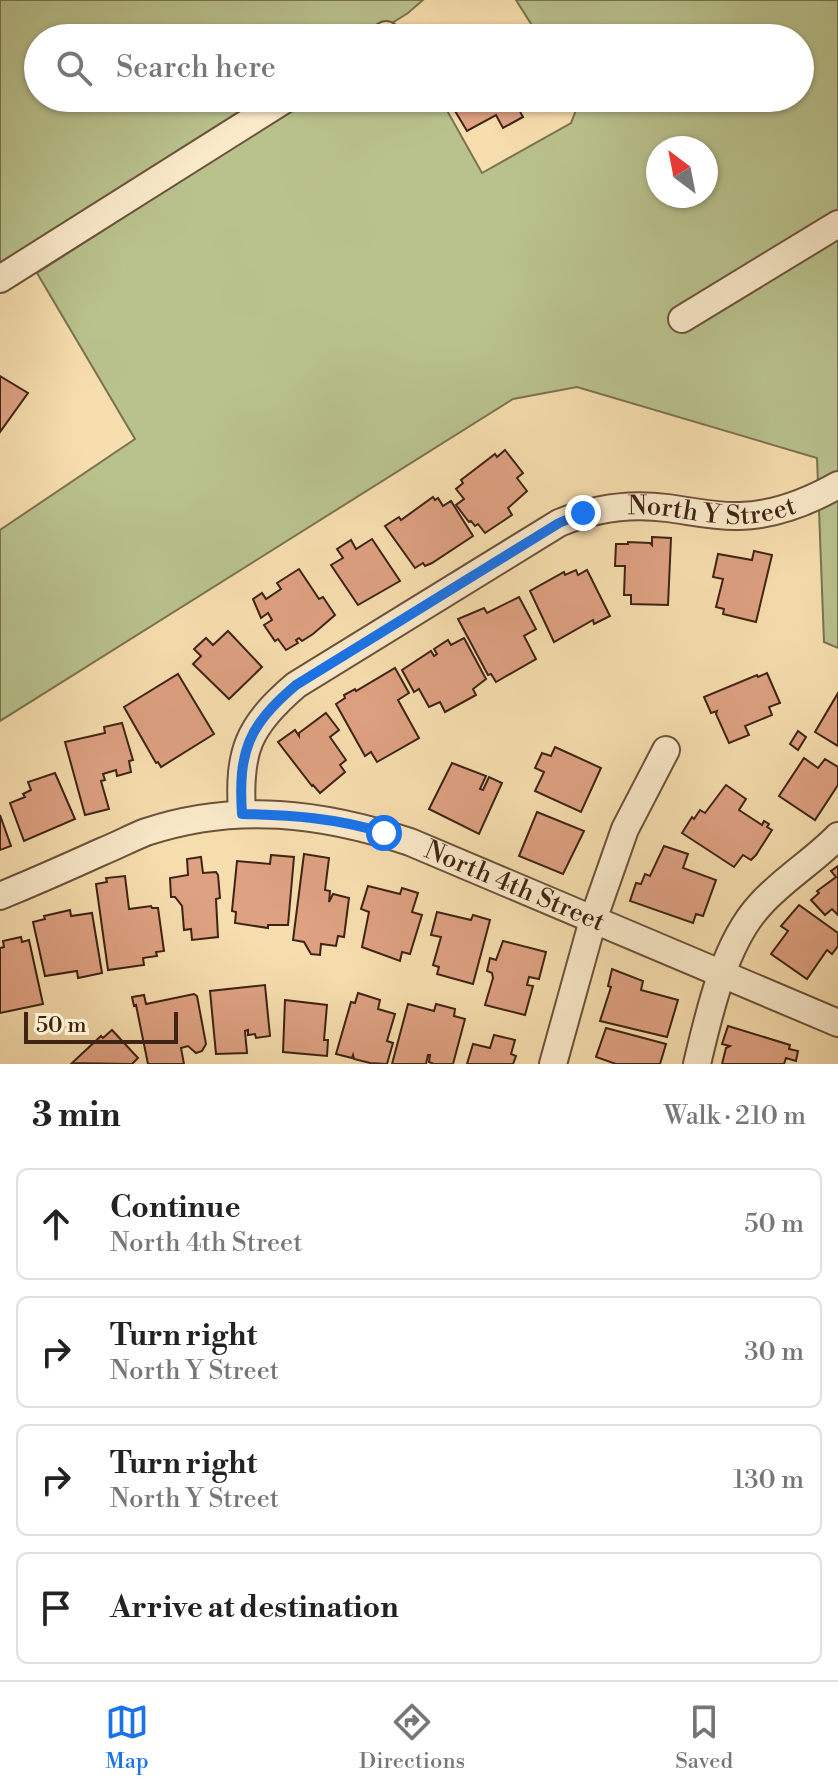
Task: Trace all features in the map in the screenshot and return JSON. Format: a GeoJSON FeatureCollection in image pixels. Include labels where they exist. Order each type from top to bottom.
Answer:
{"type":"FeatureCollection","features":[{"type":"Feature","properties":{"kind":"street"},"geometry":{"type":"LineString","coordinates":[[0,279],[265,112]]}},
{"type":"Feature","properties":{"kind":"street"},"geometry":{"type":"LineString","coordinates":[[682,319],[838,224]]}},
{"type":"Feature","properties":{"kind":"street","name":"North Y Street"},"geometry":{"type":"LineString","coordinates":[[242,814],[239,777],[247,746],[258,724],[275,704],[296,685],[559,523],[602,508],[645,506],[717,516],[742,516],[803,502],[838,485]]}},
{"type":"Feature","properties":{"kind":"street"},"geometry":{"type":"LineString","coordinates":[[553,1064],[593,920],[625,829],[666,750]]}},
{"type":"Feature","properties":{"kind":"street","name":"North 4th Street"},"geometry":{"type":"LineString","coordinates":[[0,896],[144,833],[175,824],[242,814],[278,815],[360,826],[410,842],[838,1023]]}},
{"type":"Feature","properties":{"kind":"street"},"geometry":{"type":"LineString","coordinates":[[697,1064],[722,974],[742,932],[758,907],[838,836]]}},
{"type":"Feature","properties":{"kind":"green space"},"geometry":{"type":"Polygon","coordinates":[[[0,0],[423,0],[390,24],[24,24],[24,112],[249,112],[0,267],[0,0]]]}},
{"type":"Feature","properties":{"kind":"green space"},"geometry":{"type":"Polygon","coordinates":[[[516,0],[838,0],[838,648],[824,642],[817,458],[577,387],[513,399],[0,721],[0,530],[135,439],[37,273],[287,112],[448,112],[482,173],[571,123],[575,112],[814,112],[814,24],[531,24],[516,0]]]}},
{"type":"Feature","properties":{"kind":"building"},"geometry":{"type":"Polygon","coordinates":[[[456,112],[520,112],[523,117],[503,128],[496,115],[467,131],[456,112]]]}},
{"type":"Feature","properties":{"kind":"building"},"geometry":{"type":"Polygon","coordinates":[[[0,376],[28,393],[0,432],[0,376]]]}},
{"type":"Feature","properties":{"kind":"building"},"geometry":{"type":"Polygon","coordinates":[[[505,450],[523,473],[517,478],[527,491],[508,508],[512,515],[485,533],[478,524],[475,526],[469,522],[456,505],[464,499],[456,489],[463,483],[461,480],[505,450]]]}},
{"type":"Feature","properties":{"kind":"building"},"geometry":{"type":"Polygon","coordinates":[[[433,497],[435,500],[438,498],[443,506],[451,501],[473,536],[432,563],[425,566],[423,563],[415,568],[385,526],[399,517],[401,520],[433,497]]]}},
{"type":"Feature","properties":{"kind":"building"},"geometry":{"type":"Polygon","coordinates":[[[652,537],[671,538],[668,605],[631,604],[631,595],[624,595],[625,566],[615,566],[616,544],[652,545],[652,537]]]}},
{"type":"Feature","properties":{"kind":"building"},"geometry":{"type":"Polygon","coordinates":[[[372,539],[400,581],[358,605],[331,565],[343,558],[337,549],[351,540],[356,549],[372,539]]]}},
{"type":"Feature","properties":{"kind":"building"},"geometry":{"type":"Polygon","coordinates":[[[754,551],[772,555],[756,622],[723,614],[724,609],[716,607],[723,579],[713,577],[718,554],[752,560],[754,551]]]}},
{"type":"Feature","properties":{"kind":"building"},"geometry":{"type":"Polygon","coordinates":[[[299,569],[319,599],[323,597],[335,615],[313,634],[302,641],[299,638],[296,640],[298,643],[286,650],[264,625],[272,620],[268,613],[261,618],[253,599],[262,593],[266,599],[281,589],[277,583],[299,569]]]}},
{"type":"Feature","properties":{"kind":"building"},"geometry":{"type":"Polygon","coordinates":[[[576,570],[578,575],[587,570],[610,616],[594,624],[593,620],[554,642],[530,591],[564,572],[565,575],[576,570]]]}},
{"type":"Feature","properties":{"kind":"building"},"geometry":{"type":"Polygon","coordinates":[[[519,597],[536,629],[524,636],[536,659],[496,682],[491,674],[488,675],[458,619],[484,608],[487,613],[519,597]]]}},
{"type":"Feature","properties":{"kind":"building"},"geometry":{"type":"Polygon","coordinates":[[[228,631],[262,667],[229,699],[193,664],[201,656],[194,649],[206,638],[213,645],[228,631]]]}},
{"type":"Feature","properties":{"kind":"building"},"geometry":{"type":"Polygon","coordinates":[[[464,638],[486,679],[473,689],[476,695],[445,712],[440,702],[429,707],[419,689],[414,692],[402,670],[431,651],[434,656],[437,654],[434,649],[448,640],[451,645],[464,638]]]}},
{"type":"Feature","properties":{"kind":"building"},"geometry":{"type":"Polygon","coordinates":[[[395,668],[409,693],[398,700],[419,738],[377,762],[371,752],[365,756],[336,704],[345,698],[344,695],[395,668]]]}},
{"type":"Feature","properties":{"kind":"building"},"geometry":{"type":"Polygon","coordinates":[[[767,673],[780,703],[769,707],[772,715],[745,726],[749,735],[729,743],[717,711],[711,713],[704,697],[767,673]]]}},
{"type":"Feature","properties":{"kind":"building"},"geometry":{"type":"Polygon","coordinates":[[[178,674],[214,734],[161,767],[124,707],[178,674]]]}},
{"type":"Feature","properties":{"kind":"building"},"geometry":{"type":"Polygon","coordinates":[[[838,693],[838,746],[815,732],[838,693]]]}},
{"type":"Feature","properties":{"kind":"building"},"geometry":{"type":"Polygon","coordinates":[[[326,713],[339,730],[330,737],[346,760],[340,765],[345,772],[320,793],[278,742],[295,730],[299,736],[326,713]]]}},
{"type":"Feature","properties":{"kind":"building"},"geometry":{"type":"Polygon","coordinates":[[[122,723],[133,760],[129,761],[131,772],[117,776],[116,770],[103,774],[105,780],[101,781],[109,809],[85,815],[65,742],[105,733],[104,727],[122,723]]]}},
{"type":"Feature","properties":{"kind":"building"},"geometry":{"type":"Polygon","coordinates":[[[798,731],[806,737],[798,750],[790,744],[798,731]]]}},
{"type":"Feature","properties":{"kind":"building"},"geometry":{"type":"Polygon","coordinates":[[[555,747],[601,768],[581,812],[535,791],[544,772],[535,768],[542,753],[551,756],[555,747]]]}},
{"type":"Feature","properties":{"kind":"building"},"geometry":{"type":"Polygon","coordinates":[[[804,758],[818,768],[825,759],[838,767],[838,785],[815,820],[779,796],[804,758]]]}},
{"type":"Feature","properties":{"kind":"building"},"geometry":{"type":"Polygon","coordinates":[[[452,763],[486,776],[480,789],[483,790],[489,777],[502,783],[479,834],[429,809],[452,763]]]}},
{"type":"Feature","properties":{"kind":"building"},"geometry":{"type":"Polygon","coordinates":[[[55,773],[75,819],[24,841],[10,803],[25,797],[23,794],[31,790],[28,782],[55,773]]]}},
{"type":"Feature","properties":{"kind":"building"},"geometry":{"type":"Polygon","coordinates":[[[726,785],[746,799],[739,810],[762,825],[764,821],[769,824],[767,827],[772,830],[751,860],[743,855],[734,867],[682,833],[700,810],[705,813],[726,785]]]}},
{"type":"Feature","properties":{"kind":"building"},"geometry":{"type":"Polygon","coordinates":[[[537,812],[584,831],[563,874],[519,856],[537,812]]]}},
{"type":"Feature","properties":{"kind":"building"},"geometry":{"type":"Polygon","coordinates":[[[0,815],[11,846],[0,850],[0,815]]]}},
{"type":"Feature","properties":{"kind":"building"},"geometry":{"type":"Polygon","coordinates":[[[664,846],[688,854],[683,868],[716,880],[703,916],[696,914],[693,923],[630,901],[636,883],[641,884],[645,874],[650,876],[664,846]]]}},
{"type":"Feature","properties":{"kind":"building"},"geometry":{"type":"Polygon","coordinates":[[[304,854],[329,858],[325,890],[330,891],[329,902],[333,894],[349,898],[344,937],[338,936],[336,946],[321,944],[320,955],[311,954],[304,942],[293,940],[304,854]]]}},
{"type":"Feature","properties":{"kind":"building"},"geometry":{"type":"Polygon","coordinates":[[[271,855],[294,857],[288,925],[268,925],[268,928],[235,923],[236,912],[232,911],[237,861],[270,864],[271,855]]]}},
{"type":"Feature","properties":{"kind":"building"},"geometry":{"type":"Polygon","coordinates":[[[201,857],[203,873],[216,872],[218,875],[218,937],[192,940],[191,929],[184,930],[182,906],[175,897],[171,897],[170,878],[188,875],[187,859],[201,857]]]}},
{"type":"Feature","properties":{"kind":"building"},"geometry":{"type":"Polygon","coordinates":[[[838,866],[838,915],[832,909],[825,915],[811,900],[819,893],[817,891],[836,877],[831,871],[838,866]]]}},
{"type":"Feature","properties":{"kind":"building"},"geometry":{"type":"Polygon","coordinates":[[[125,876],[129,909],[158,908],[164,951],[156,952],[157,956],[143,958],[144,965],[108,970],[96,884],[107,882],[106,878],[125,876]]]}},
{"type":"Feature","properties":{"kind":"building"},"geometry":{"type":"Polygon","coordinates":[[[368,886],[400,894],[402,888],[418,893],[412,912],[422,915],[410,954],[402,952],[400,961],[362,947],[369,912],[361,909],[368,886]]]}},
{"type":"Feature","properties":{"kind":"building"},"geometry":{"type":"Polygon","coordinates":[[[799,905],[838,933],[838,946],[832,954],[827,950],[807,979],[771,954],[788,931],[781,926],[799,905]]]}},
{"type":"Feature","properties":{"kind":"building"},"geometry":{"type":"Polygon","coordinates":[[[70,910],[71,916],[92,913],[102,973],[78,978],[77,971],[45,976],[33,922],[70,910]]]}},
{"type":"Feature","properties":{"kind":"building"},"geometry":{"type":"Polygon","coordinates":[[[437,912],[471,920],[473,915],[490,920],[473,984],[437,974],[439,967],[433,965],[441,937],[431,935],[437,912]]]}},
{"type":"Feature","properties":{"kind":"building"},"geometry":{"type":"Polygon","coordinates":[[[21,937],[22,942],[29,940],[43,1004],[0,1013],[0,948],[4,947],[3,941],[21,937]]]}},
{"type":"Feature","properties":{"kind":"building"},"geometry":{"type":"Polygon","coordinates":[[[503,941],[546,952],[539,979],[529,977],[527,985],[533,986],[525,1015],[485,1005],[493,978],[492,973],[487,971],[490,958],[496,960],[503,941]]]}},
{"type":"Feature","properties":{"kind":"building"},"geometry":{"type":"Polygon","coordinates":[[[612,969],[643,981],[641,990],[678,1000],[667,1037],[600,1021],[611,987],[608,986],[612,969]]]}},
{"type":"Feature","properties":{"kind":"building"},"geometry":{"type":"Polygon","coordinates":[[[265,985],[270,1036],[256,1038],[255,1034],[248,1035],[248,1030],[245,1031],[247,1053],[216,1054],[210,991],[265,985]]]}},
{"type":"Feature","properties":{"kind":"building"},"geometry":{"type":"Polygon","coordinates":[[[358,993],[380,1000],[378,1009],[395,1014],[387,1041],[393,1043],[387,1064],[336,1054],[351,1002],[355,1003],[358,993]]]}},
{"type":"Feature","properties":{"kind":"building"},"geometry":{"type":"Polygon","coordinates":[[[194,994],[197,996],[206,1044],[202,1051],[196,1053],[188,1046],[181,1048],[184,1064],[148,1064],[132,997],[144,995],[146,1004],[194,994]]]}},
{"type":"Feature","properties":{"kind":"building"},"geometry":{"type":"Polygon","coordinates":[[[285,1000],[327,1005],[324,1040],[328,1040],[327,1056],[283,1052],[285,1000]]]}},
{"type":"Feature","properties":{"kind":"building"},"geometry":{"type":"Polygon","coordinates":[[[408,1004],[434,1011],[436,1004],[455,1009],[454,1016],[465,1019],[453,1064],[434,1064],[429,1062],[428,1055],[426,1064],[392,1064],[408,1004]]]}},
{"type":"Feature","properties":{"kind":"building"},"geometry":{"type":"Polygon","coordinates":[[[728,1026],[790,1045],[789,1049],[798,1051],[796,1061],[786,1058],[784,1064],[722,1064],[726,1048],[730,1046],[722,1044],[728,1026]]]}},
{"type":"Feature","properties":{"kind":"building"},"geometry":{"type":"Polygon","coordinates":[[[606,1028],[666,1044],[660,1064],[616,1064],[596,1057],[606,1028]]]}},
{"type":"Feature","properties":{"kind":"building"},"geometry":{"type":"Polygon","coordinates":[[[112,1030],[138,1058],[132,1064],[72,1063],[101,1036],[103,1038],[112,1030]]]}},
{"type":"Feature","properties":{"kind":"building"},"geometry":{"type":"Polygon","coordinates":[[[494,1035],[515,1040],[511,1054],[516,1056],[513,1064],[467,1064],[473,1044],[490,1048],[494,1035]]]}},
{"type":"Feature","properties":{"kind":"route"},"geometry":{"type":"LineString","coordinates":[[384,833],[331,821],[242,814],[239,777],[247,746],[258,724],[296,685],[559,523],[583,513]]}}]}
